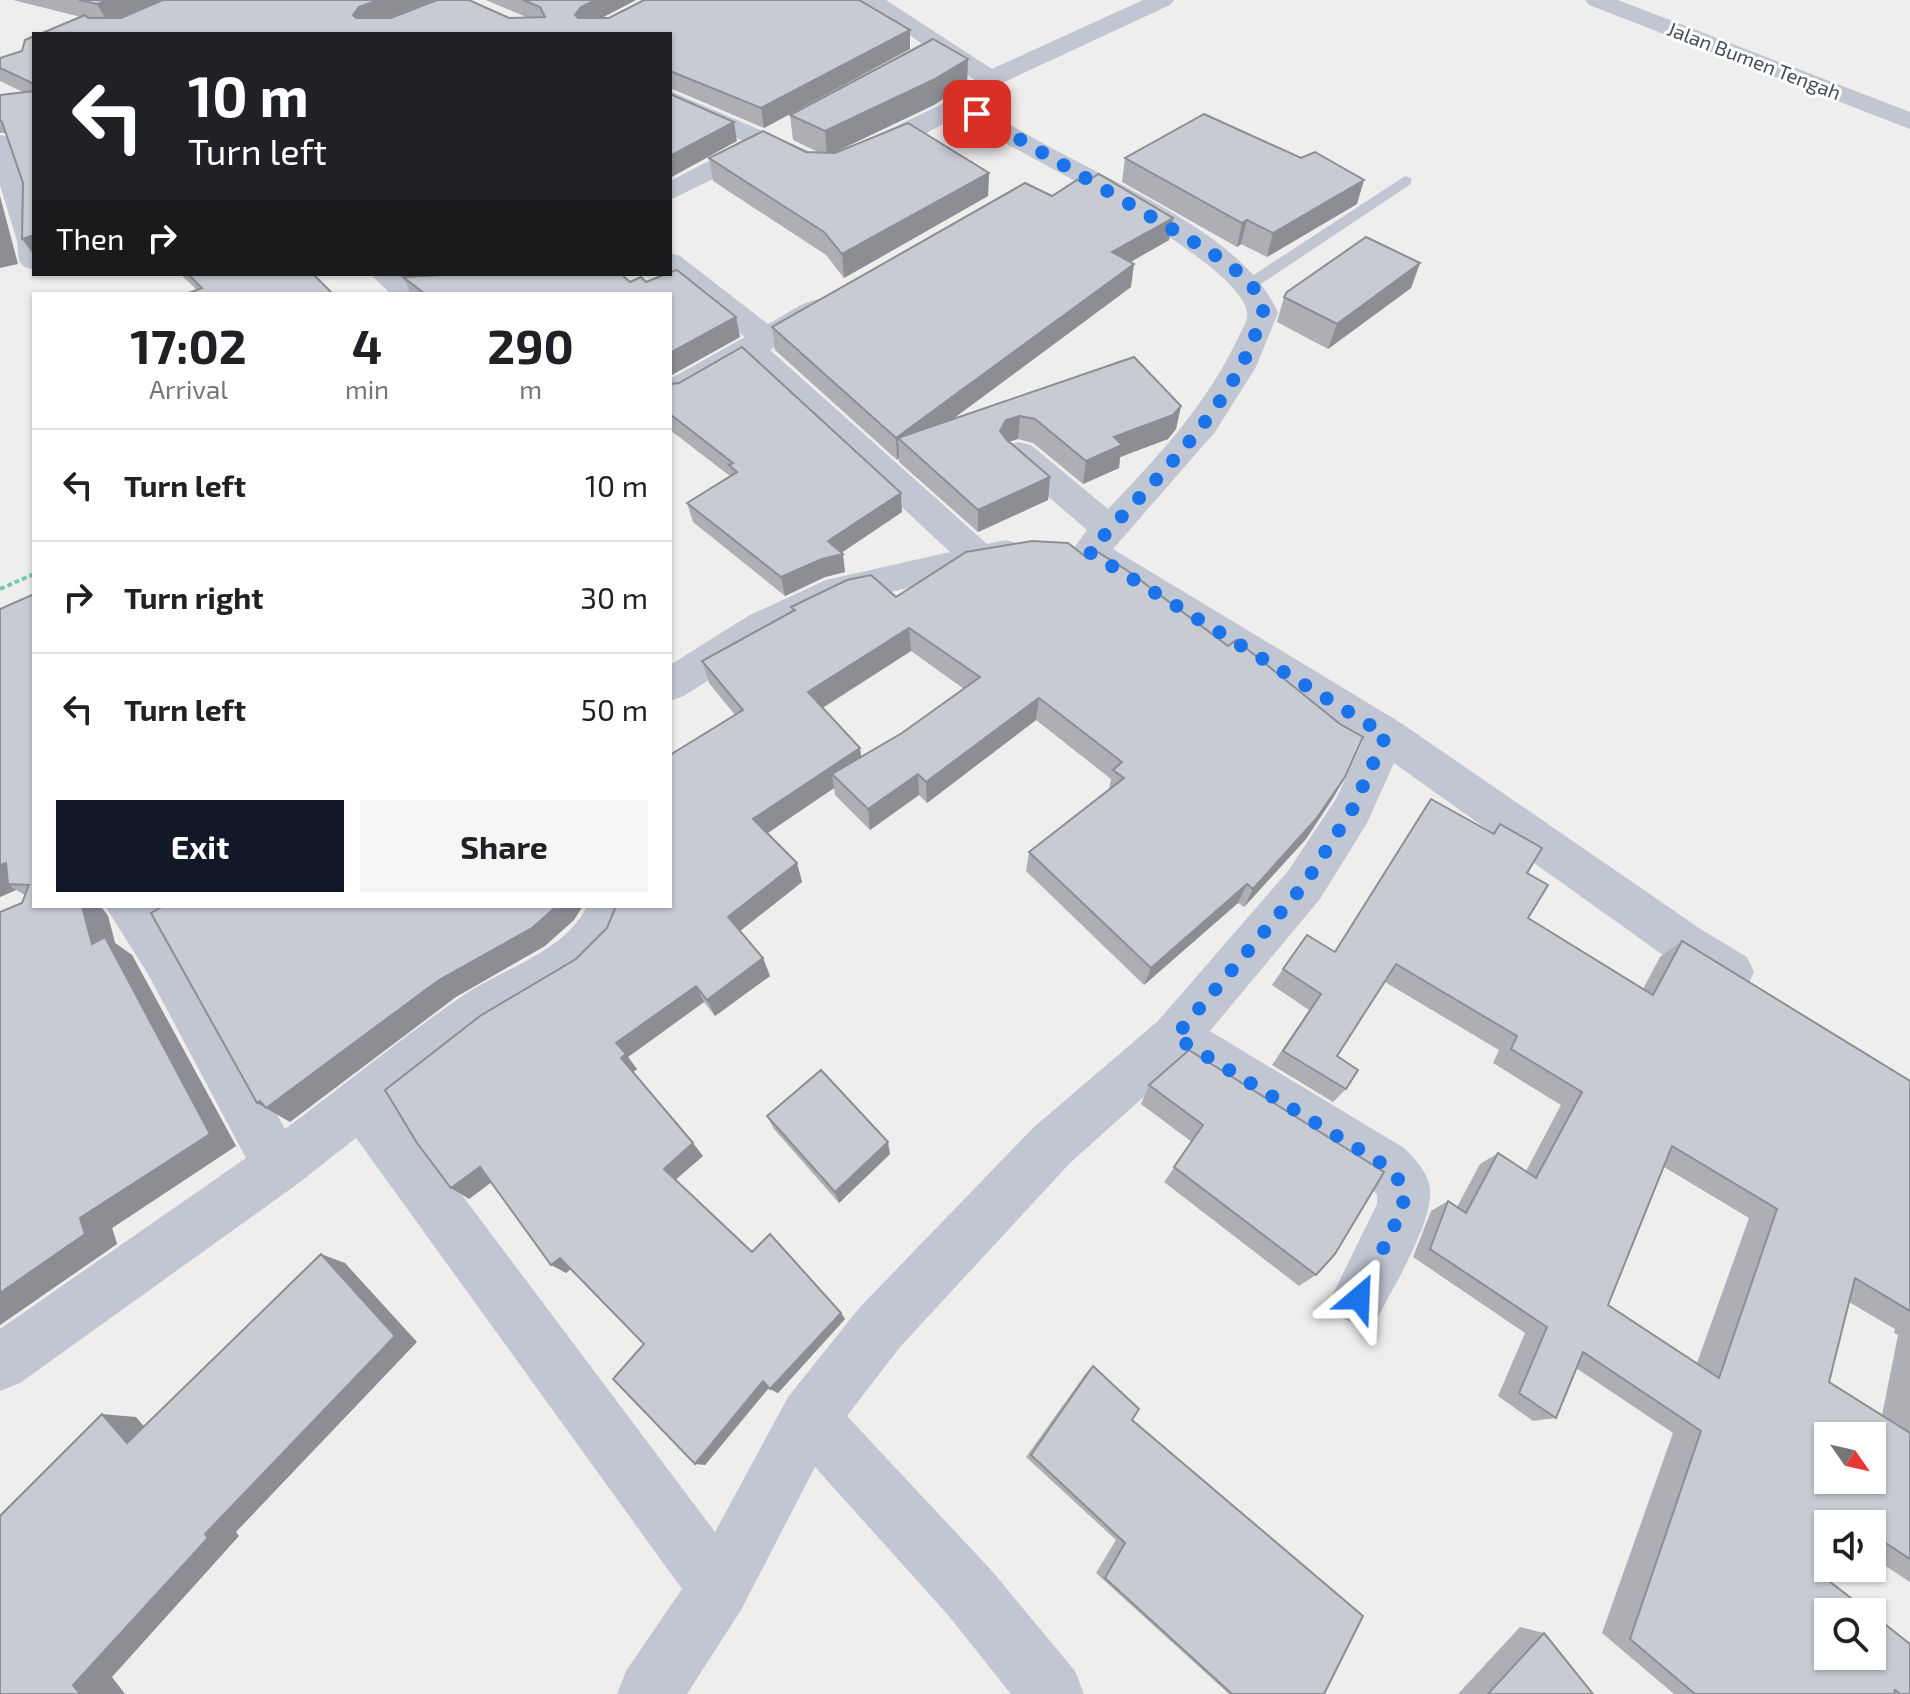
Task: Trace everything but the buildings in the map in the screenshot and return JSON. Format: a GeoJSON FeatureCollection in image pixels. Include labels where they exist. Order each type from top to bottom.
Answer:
{"type":"FeatureCollection","features":[{"type":"Feature","properties":{"kind":"street"},"geometry":{"type":"LineString","coordinates":[[672,684],[762,626],[839,590],[978,557],[1076,546],[1188,442],[1245,360],[1264,313],[1260,298],[1249,284],[1209,251],[1068,165],[991,124],[978,91],[870,0]]}},
{"type":"Feature","properties":{"kind":"street"},"geometry":{"type":"LineString","coordinates":[[672,100],[814,165],[836,166],[978,91],[1162,0]]}},
{"type":"Feature","properties":{"kind":"street","name":"Jalan Bumen Tengah"},"geometry":{"type":"LineString","coordinates":[[1597,0],[1910,121]]}},
{"type":"Feature","properties":{"kind":"street"},"geometry":{"type":"LineString","coordinates":[[672,191],[800,124]]}},
{"type":"Feature","properties":{"kind":"street"},"geometry":{"type":"LineString","coordinates":[[8,143],[32,241]]}},
{"type":"Feature","properties":{"kind":"street"},"geometry":{"type":"LineString","coordinates":[[1030,185],[1068,165]]}},
{"type":"Feature","properties":{"kind":"street"},"geometry":{"type":"LineString","coordinates":[[672,264],[978,557]]}},
{"type":"Feature","properties":{"kind":"street"},"geometry":{"type":"LineString","coordinates":[[387,276],[407,292]]}},
{"type":"Feature","properties":{"kind":"street"},"geometry":{"type":"LineString","coordinates":[[672,392],[847,293]]}},
{"type":"Feature","properties":{"kind":"street"},"geometry":{"type":"LineString","coordinates":[[1019,453],[1076,546],[1386,735],[1686,945],[1753,986]]}},
{"type":"Feature","properties":{"kind":"street"},"geometry":{"type":"LineString","coordinates":[[649,1694],[719,1588],[809,1418],[880,1327],[1052,1145],[1175,1037],[1304,885],[1352,810],[1386,735]]}},
{"type":"Feature","properties":{"kind":"street"},"geometry":{"type":"LineString","coordinates":[[129,908],[165,959],[278,1167]]}},
{"type":"Feature","properties":{"kind":"street"},"geometry":{"type":"LineString","coordinates":[[0,1363],[278,1167],[477,1013],[569,959],[599,930],[609,908]]}},
{"type":"Feature","properties":{"kind":"street"},"geometry":{"type":"LineString","coordinates":[[1175,1037],[1386,1166],[1404,1186],[1403,1208],[1359,1298]]}},
{"type":"Feature","properties":{"kind":"street"},"geometry":{"type":"LineString","coordinates":[[361,1102],[719,1588]]}},
{"type":"Feature","properties":{"kind":"street"},"geometry":{"type":"LineString","coordinates":[[809,1418],[970,1593],[1052,1694]]}},
{"type":"Feature","properties":{"kind":"lane"},"geometry":{"type":"LineString","coordinates":[[1249,284],[1405,181]]}},
{"type":"Feature","properties":{"kind":"path"},"geometry":{"type":"LineString","coordinates":[[0,589],[32,575]]}},
{"type":"Feature","properties":{"kind":"route"},"geometry":{"type":"LineString","coordinates":[[977,114],[1209,251],[1235,269],[1260,298],[1264,313],[1245,360],[1220,398],[1188,442],[1089,552],[1386,735],[1352,810],[1304,885],[1175,1037],[1386,1166],[1404,1186],[1403,1208],[1359,1298]]}}]}
